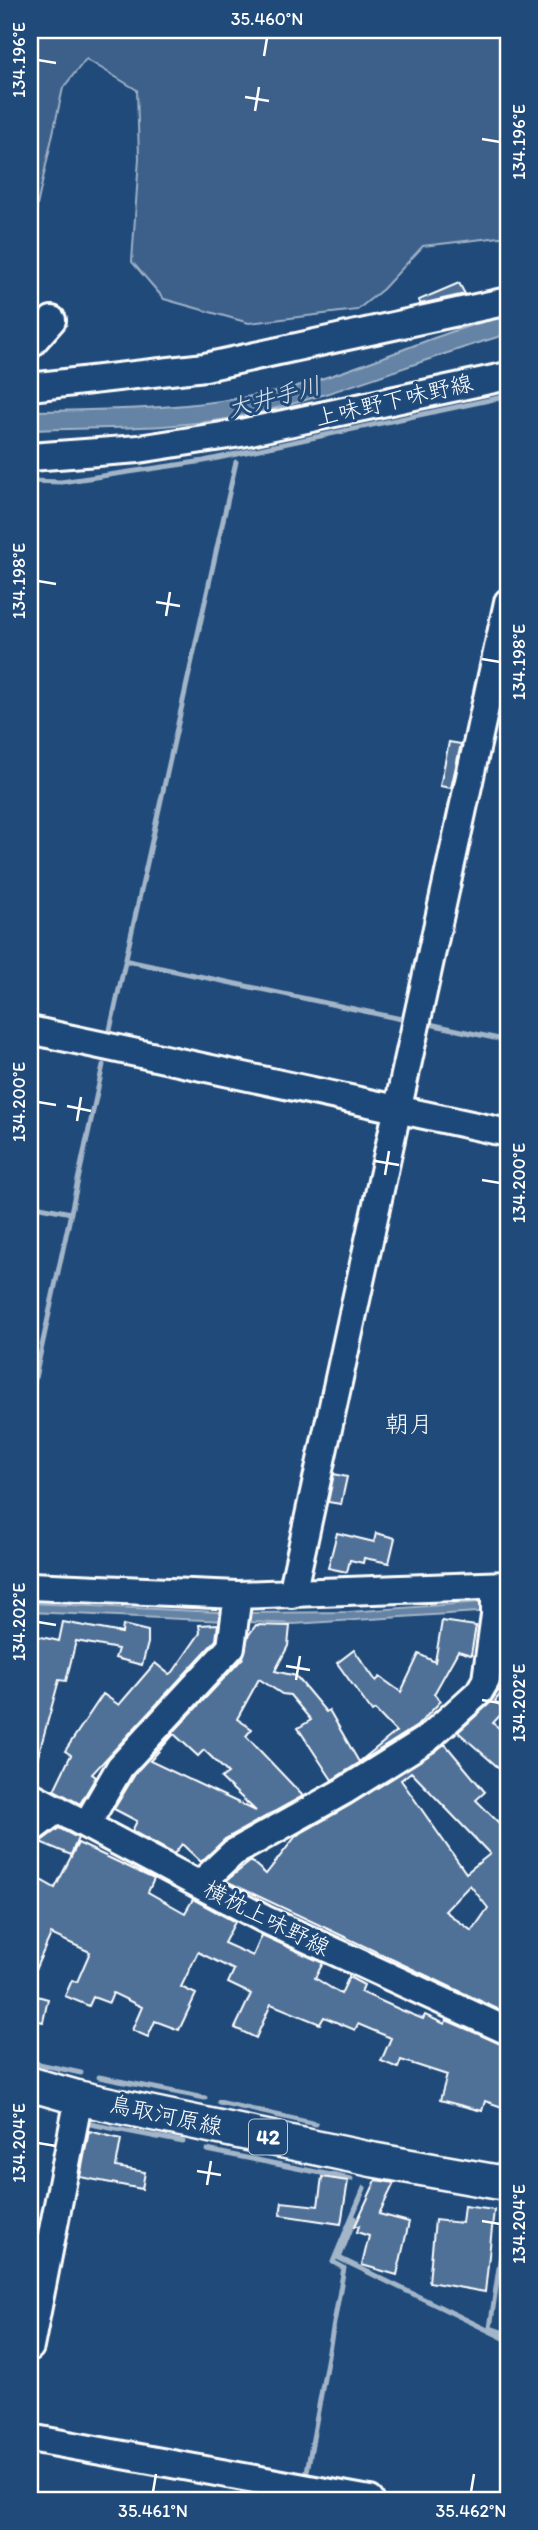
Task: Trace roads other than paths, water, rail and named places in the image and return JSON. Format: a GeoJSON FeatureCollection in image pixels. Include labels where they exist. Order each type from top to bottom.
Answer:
{"type":"FeatureCollection","features":[{"type":"Feature","properties":{"kind":"main road","name":"鳥取河原線"},"geometry":{"type":"LineString","coordinates":[[30,2084],[79,2098],[374,2160],[508,2184]]}},
{"type":"Feature","properties":{"kind":"street"},"geometry":{"type":"LineString","coordinates":[[30,387],[205,367],[508,301]]}},
{"type":"Feature","properties":{"kind":"street"},"geometry":{"type":"LineString","coordinates":[[30,345],[52,320]]}},
{"type":"Feature","properties":{"kind":"street","name":"上味野下味野線"},"geometry":{"type":"LineString","coordinates":[[30,457],[139,449],[241,433],[508,376]]}},
{"type":"Feature","properties":{"kind":"street"},"geometry":{"type":"LineString","coordinates":[[292,1594],[508,602]]}},
{"type":"Feature","properties":{"kind":"street"},"geometry":{"type":"LineString","coordinates":[[30,1030],[508,1133]]}},
{"type":"Feature","properties":{"kind":"street"},"geometry":{"type":"LineString","coordinates":[[30,1586],[239,1595],[502,1585],[486,1680],[480,1692],[427,1739],[332,1798],[233,1853],[200,1884]]}},
{"type":"Feature","properties":{"kind":"street"},"geometry":{"type":"LineString","coordinates":[[87,1824],[120,1767],[231,1647],[234,1610],[239,1595]]}},
{"type":"Feature","properties":{"kind":"street","name":"横枕上味野線"},"geometry":{"type":"LineString","coordinates":[[30,1795],[276,1924],[508,2031]]}},
{"type":"Feature","properties":{"kind":"street"},"geometry":{"type":"LineString","coordinates":[[30,1829],[58,1809]]}},
{"type":"Feature","properties":{"kind":"street"},"geometry":{"type":"LineString","coordinates":[[30,2347],[79,2098]]}},
{"type":"Feature","properties":{"kind":"street"},"geometry":{"type":"LineString","coordinates":[[30,2438],[370,2500]]}},
{"type":"Feature","properties":{"kind":"water","name":"大井手川"},"geometry":{"type":"Polygon","coordinates":[[[508,315],[508,334],[273,409],[186,424],[30,430],[30,411],[128,409],[193,404],[290,388],[345,371],[453,331],[508,315]]]}},
{"type":"Feature","properties":{"kind":"water"},"geometry":{"type":"Polygon","coordinates":[[[508,1600],[508,1610],[294,1624],[30,1612],[30,1603],[238,1613],[349,1612],[508,1600]]]}},
{"type":"Feature","properties":{"kind":"waterway"},"geometry":{"type":"LineString","coordinates":[[30,481],[61,482],[204,461],[508,396]]}},
{"type":"Feature","properties":{"kind":"waterway"},"geometry":{"type":"LineString","coordinates":[[108,1039],[236,462]]}},
{"type":"Feature","properties":{"kind":"waterway"},"geometry":{"type":"LineString","coordinates":[[502,597],[508,569]]}},
{"type":"Feature","properties":{"kind":"waterway"},"geometry":{"type":"LineString","coordinates":[[128,961],[406,1020]]}},
{"type":"Feature","properties":{"kind":"waterway"},"geometry":{"type":"LineString","coordinates":[[425,1023],[508,1041]]}},
{"type":"Feature","properties":{"kind":"waterway"},"geometry":{"type":"LineString","coordinates":[[30,1401],[103,1065]]}},
{"type":"Feature","properties":{"kind":"waterway"},"geometry":{"type":"LineString","coordinates":[[30,1205],[71,1213]]}},
{"type":"Feature","properties":{"kind":"waterway"},"geometry":{"type":"LineString","coordinates":[[30,2062],[81,2073]]}},
{"type":"Feature","properties":{"kind":"waterway"},"geometry":{"type":"LineString","coordinates":[[99,2077],[205,2098]]}},
{"type":"Feature","properties":{"kind":"waterway"},"geometry":{"type":"LineString","coordinates":[[219,2102],[316,2124]]}},
{"type":"Feature","properties":{"kind":"waterway"},"geometry":{"type":"LineString","coordinates":[[85,2123],[183,2142]]}},
{"type":"Feature","properties":{"kind":"waterway"},"geometry":{"type":"LineString","coordinates":[[207,2150],[351,2179]]}},
{"type":"Feature","properties":{"kind":"waterway"},"geometry":{"type":"LineString","coordinates":[[306,2477],[344,2268],[333,2262],[364,2188]]}},
{"type":"Feature","properties":{"kind":"waterway"},"geometry":{"type":"LineString","coordinates":[[507,2214],[490,2328],[508,2334]]}},
{"type":"Feature","properties":{"kind":"waterway"},"geometry":{"type":"LineString","coordinates":[[355,2218],[339,2258],[508,2340]]}},
{"type":"Feature","properties":{"kind":"district","name":"朝月"},"geometry":{"type":"Point","coordinates":[409,1424]}}]}
